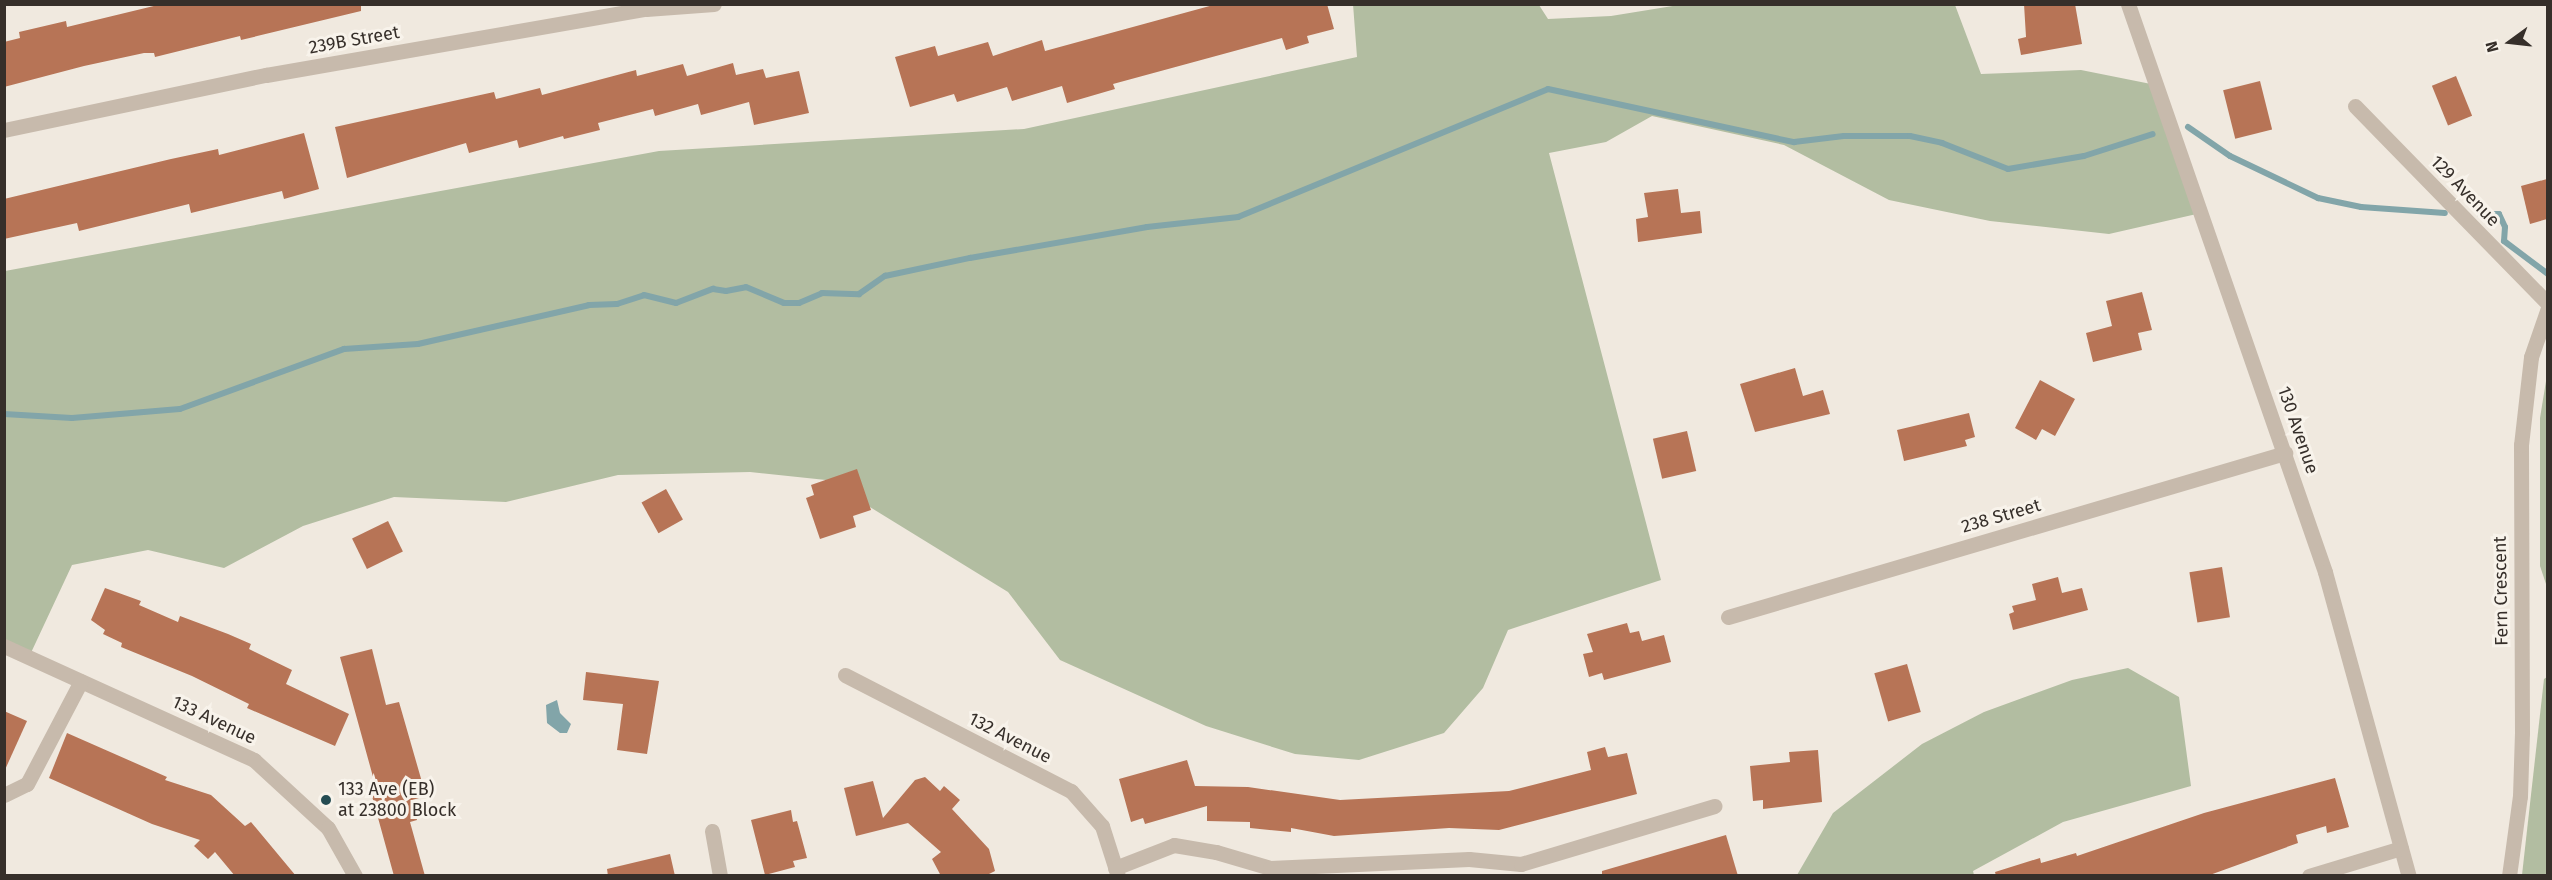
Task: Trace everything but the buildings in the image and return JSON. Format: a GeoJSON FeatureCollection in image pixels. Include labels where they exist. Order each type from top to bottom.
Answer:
{"type":"FeatureCollection","features":[{"type":"Feature","properties":{"kind":"street","name":"239B Street"},"geometry":{"type":"LineString","coordinates":[[4,130],[266,75],[646,9],[714,4]]}},
{"type":"Feature","properties":{"kind":"street","name":"130 Avenue"},"geometry":{"type":"LineString","coordinates":[[2128,4],[2325,572],[2409,876]]}},
{"type":"Feature","properties":{"kind":"street","name":"129 Avenue"},"geometry":{"type":"LineString","coordinates":[[2355,106],[2547,306]]}},
{"type":"Feature","properties":{"kind":"street","name":"Fern Crescent"},"geometry":{"type":"LineString","coordinates":[[2509,876],[2520,796],[2522,733],[2520,445],[2531,357],[2547,306]]}},
{"type":"Feature","properties":{"kind":"street","name":"238 Street"},"geometry":{"type":"LineString","coordinates":[[1728,617],[2285,453]]}},
{"type":"Feature","properties":{"kind":"street","name":"133 Avenue"},"geometry":{"type":"LineString","coordinates":[[4,646],[254,760],[328,828],[355,876]]}},
{"type":"Feature","properties":{"kind":"street","name":"132 Avenue"},"geometry":{"type":"LineString","coordinates":[[844,675],[1071,791],[1102,826],[1117,872]]}},
{"type":"Feature","properties":{"kind":"street"},"geometry":{"type":"LineString","coordinates":[[4,795],[27,784],[81,681]]}},
{"type":"Feature","properties":{"kind":"street"},"geometry":{"type":"LineString","coordinates":[[1117,872],[1174,845],[1216,852],[1270,868],[1469,860],[1521,864],[1714,806]]}},
{"type":"Feature","properties":{"kind":"street"},"geometry":{"type":"LineString","coordinates":[[712,831],[720,876]]}},
{"type":"Feature","properties":{"kind":"street"},"geometry":{"type":"LineString","coordinates":[[2309,876],[2401,848]]}},
{"type":"Feature","properties":{"kind":"green space"},"geometry":{"type":"Polygon","coordinates":[[[1353,4],[1539,5],[1548,19],[1611,16],[1685,4],[1955,5],[1981,74],[2081,70],[2156,85],[2201,213],[2109,234],[1990,221],[1889,200],[1784,145],[1652,116],[1606,142],[1549,153],[1661,580],[1508,630],[1483,688],[1444,733],[1359,760],[1295,754],[1206,726],[1060,660],[1008,592],[826,480],[750,472],[618,475],[506,502],[394,497],[303,526],[224,568],[148,550],[72,565],[29,657],[5,646],[5,271],[659,151],[1024,129],[1357,57],[1353,4]]]}},
{"type":"Feature","properties":{"kind":"green space"},"geometry":{"type":"Polygon","coordinates":[[[2547,375],[2547,587],[2540,566],[2540,418],[2547,375]]]}},
{"type":"Feature","properties":{"kind":"green space"},"geometry":{"type":"Polygon","coordinates":[[[2128,668],[2179,697],[2191,786],[2063,822],[1973,871],[1974,875],[1797,875],[1833,813],[1922,744],[1984,712],[2072,680],[2128,668]]]}},
{"type":"Feature","properties":{"kind":"green space"},"geometry":{"type":"Polygon","coordinates":[[[2547,677],[2547,875],[2522,875],[2544,679],[2547,677]]]}},
{"type":"Feature","properties":{"kind":"water"},"geometry":{"type":"Polygon","coordinates":[[[557,700],[560,713],[571,724],[567,733],[560,733],[547,723],[546,705],[557,700]]]}},
{"type":"Feature","properties":{"kind":"waterway"},"geometry":{"type":"LineString","coordinates":[[4,414],[72,418],[180,409],[344,349],[418,344],[589,305],[617,304],[644,295],[676,303],[713,289],[726,291],[746,287],[784,303],[799,303],[822,293],[859,294],[885,276],[970,258],[1147,227],[1238,217],[1548,89],[1794,142],[1844,136],[1910,136],[1942,143],[2008,169],[2084,156],[2153,134]]}},
{"type":"Feature","properties":{"kind":"waterway"},"geometry":{"type":"LineString","coordinates":[[2188,127],[2230,156],[2318,198],[2361,207],[2445,213]]}},
{"type":"Feature","properties":{"kind":"waterway"},"geometry":{"type":"LineString","coordinates":[[2480,214],[2499,214],[2505,227],[2504,241],[2548,274]]}},
{"type":"Feature","properties":{"kind":"place","name":"133 Ave (EB) at 23800 Block"},"geometry":{"type":"Point","coordinates":[326,800]}}]}
